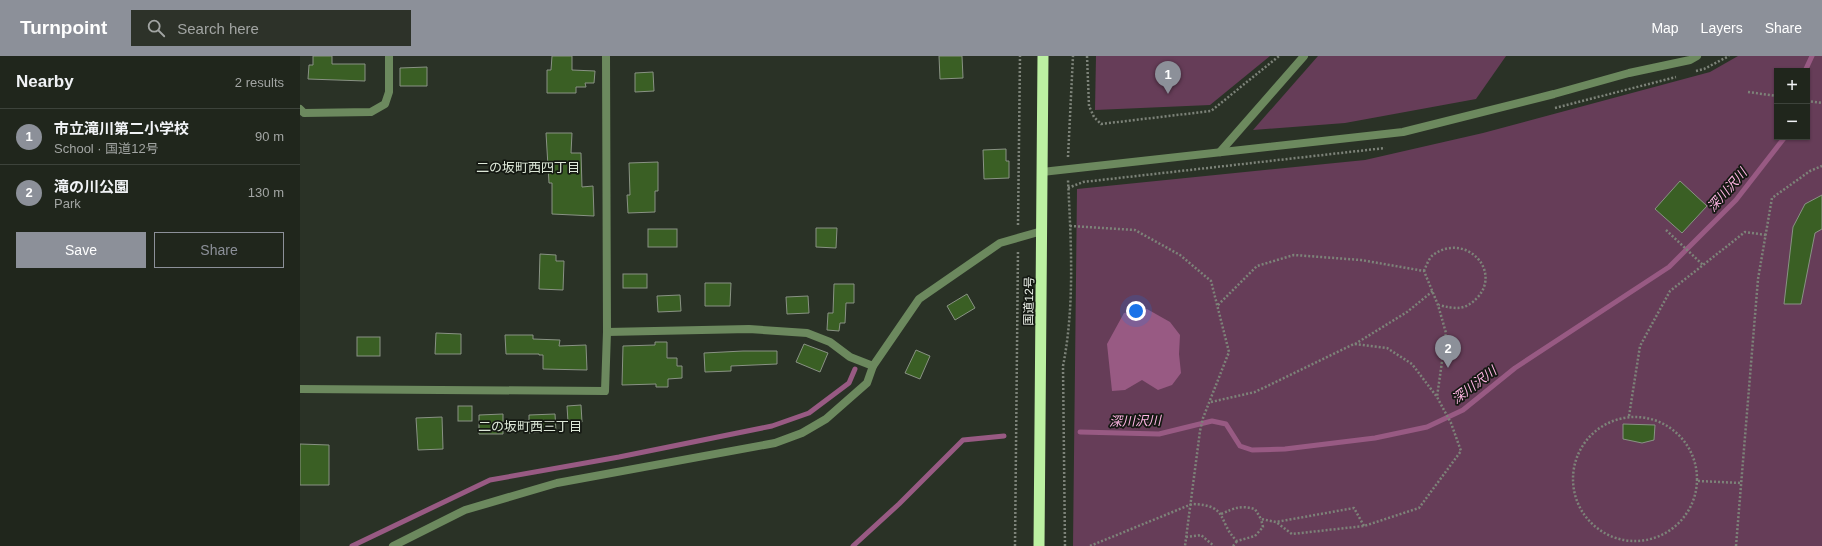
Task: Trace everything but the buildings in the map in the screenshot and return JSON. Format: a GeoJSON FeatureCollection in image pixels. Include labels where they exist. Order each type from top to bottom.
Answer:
{"type":"FeatureCollection","features":[{"type":"Feature","properties":{"kind":"highway","name":"国道12号"},"geometry":{"type":"LineString","coordinates":[[1039,546],[1043,56]]}},
{"type":"Feature","properties":{"kind":"street"},"geometry":{"type":"LineString","coordinates":[[300,109],[304,113],[370,112],[385,104],[389,92],[389,56]]}},
{"type":"Feature","properties":{"kind":"street"},"geometry":{"type":"LineString","coordinates":[[300,389],[605,391],[607,332],[606,56]]}},
{"type":"Feature","properties":{"kind":"street"},"geometry":{"type":"LineString","coordinates":[[1220,152],[1304,56]]}},
{"type":"Feature","properties":{"kind":"street"},"geometry":{"type":"LineString","coordinates":[[1042,172],[1403,132],[1554,94],[1629,73],[1690,60],[1697,56]]}},
{"type":"Feature","properties":{"kind":"street"},"geometry":{"type":"LineString","coordinates":[[393,546],[465,510],[557,483],[781,440],[802,433],[826,419],[866,383],[873,366],[919,299],[1000,243],[1042,231]]}},
{"type":"Feature","properties":{"kind":"street"},"geometry":{"type":"LineString","coordinates":[[607,332],[749,329],[807,334],[830,342],[850,357],[873,366]]}},
{"type":"Feature","properties":{"kind":"path"},"geometry":{"type":"LineString","coordinates":[[1015,546],[1020,56]]}},
{"type":"Feature","properties":{"kind":"path"},"geometry":{"type":"LineString","coordinates":[[1065,546],[1063,366],[1068,333],[1071,254],[1068,169],[1073,56]]}},
{"type":"Feature","properties":{"kind":"path"},"geometry":{"type":"LineString","coordinates":[[1087,56],[1089,106],[1094,116],[1101,124],[1211,111],[1279,56]]}},
{"type":"Feature","properties":{"kind":"path"},"geometry":{"type":"LineString","coordinates":[[1748,92],[1774,96]]}},
{"type":"Feature","properties":{"kind":"path"},"geometry":{"type":"LineString","coordinates":[[1810,101],[1822,102]]}},
{"type":"Feature","properties":{"kind":"path"},"geometry":{"type":"LineString","coordinates":[[1736,546],[1758,279],[1772,198],[1810,171],[1822,166]]}},
{"type":"Feature","properties":{"kind":"path"},"geometry":{"type":"LineString","coordinates":[[1070,226],[1135,230],[1180,255],[1211,281],[1229,352],[1203,418],[1200,431],[1192,504],[1185,546]]}},
{"type":"Feature","properties":{"kind":"path"},"geometry":{"type":"LineString","coordinates":[[1666,230],[1703,265]]}},
{"type":"Feature","properties":{"kind":"path"},"geometry":{"type":"LineString","coordinates":[[1629,416],[1640,346],[1670,291],[1745,232],[1766,235]]}},
{"type":"Feature","properties":{"kind":"path"},"geometry":{"type":"LineString","coordinates":[[1424,271],[1432,256],[1447,247],[1465,248],[1479,258],[1486,274],[1483,291],[1471,304],[1455,309],[1438,305]]}},
{"type":"Feature","properties":{"kind":"path"},"geometry":{"type":"LineString","coordinates":[[1218,305],[1257,266],[1294,255],[1361,260],[1424,271]]}},
{"type":"Feature","properties":{"kind":"path"},"geometry":{"type":"LineString","coordinates":[[1424,271],[1438,305],[1446,333],[1437,397]]}},
{"type":"Feature","properties":{"kind":"path"},"geometry":{"type":"LineString","coordinates":[[1210,402],[1254,392],[1354,344],[1407,312],[1433,291]]}},
{"type":"Feature","properties":{"kind":"path"},"geometry":{"type":"LineString","coordinates":[[1276,522],[1292,534],[1364,526],[1419,508],[1461,451],[1445,411],[1437,397],[1412,364],[1387,348],[1354,344]]}},
{"type":"Feature","properties":{"kind":"path"},"geometry":{"type":"LineString","coordinates":[[1629,416],[1650,418],[1670,426],[1686,441],[1695,460],[1698,481],[1694,501],[1683,518],[1668,532],[1649,540],[1629,541],[1609,536],[1592,524],[1580,508],[1573,489],[1573,468],[1580,449],[1592,433],[1609,422],[1629,416]]}},
{"type":"Feature","properties":{"kind":"path"},"geometry":{"type":"LineString","coordinates":[[1698,481],[1741,482]]}},
{"type":"Feature","properties":{"kind":"path"},"geometry":{"type":"LineString","coordinates":[[1090,546],[1192,504],[1207,505],[1221,514],[1229,533],[1238,541]]}},
{"type":"Feature","properties":{"kind":"path"},"geometry":{"type":"LineString","coordinates":[[1221,514],[1234,508],[1244,506],[1255,509],[1261,519],[1262,527],[1255,536],[1238,541],[1233,546]]}},
{"type":"Feature","properties":{"kind":"path"},"geometry":{"type":"LineString","coordinates":[[1261,519],[1276,522],[1354,508],[1364,526]]}},
{"type":"Feature","properties":{"kind":"path"},"geometry":{"type":"LineString","coordinates":[[1186,536],[1201,535],[1214,546]]}},
{"type":"Feature","properties":{"kind":"shaded area"},"geometry":{"type":"Polygon","coordinates":[[[1096,56],[1270,56],[1210,105],[1095,110],[1096,56]]]}},
{"type":"Feature","properties":{"kind":"shaded area"},"geometry":{"type":"Polygon","coordinates":[[[1318,56],[1506,56],[1476,99],[1345,123],[1253,130],[1318,56]]]}},
{"type":"Feature","properties":{"kind":"shaded area"},"geometry":{"type":"Polygon","coordinates":[[[1738,56],[1822,56],[1822,546],[1073,546],[1077,189],[1365,160],[1483,133],[1710,72],[1738,56]]]}},
{"type":"Feature","properties":{"kind":"shaded area"},"geometry":{"type":"Polygon","coordinates":[[[1147,309],[1170,322],[1180,335],[1179,354],[1181,373],[1172,385],[1158,390],[1142,380],[1125,390],[1112,391],[1107,344],[1124,313],[1147,309]]]}},
{"type":"Feature","properties":{"kind":"waterway","name":"深川沢川"},"geometry":{"type":"LineString","coordinates":[[1806,68],[1812,56]]}},
{"type":"Feature","properties":{"kind":"waterway","name":"深川沢川"},"geometry":{"type":"LineString","coordinates":[[1080,432],[1159,434],[1212,421],[1226,424],[1240,446],[1252,450],[1285,449],[1375,438],[1427,427],[1463,410],[1515,368],[1669,267],[1736,200],[1783,140]]}},
{"type":"Feature","properties":{"kind":"waterway"},"geometry":{"type":"LineString","coordinates":[[352,546],[490,480],[619,457],[772,426],[809,413],[849,383],[855,369]]}},
{"type":"Feature","properties":{"kind":"waterway","name":"深川沢川"},"geometry":{"type":"LineString","coordinates":[[853,546],[899,504],[963,440],[1004,436]]}},
{"type":"Feature","properties":{"kind":"place","name":"市立滝川第二小学校"},"geometry":{"type":"Point","coordinates":[1168,94]}},
{"type":"Feature","properties":{"kind":"place","name":"滝の川公園"},"geometry":{"type":"Point","coordinates":[1448,368]}},
{"type":"Feature","properties":{"kind":"district","name":"二の坂町西四丁目"},"geometry":{"type":"Point","coordinates":[528,167]}},
{"type":"Feature","properties":{"kind":"district","name":"二の坂町西三丁目"},"geometry":{"type":"Point","coordinates":[530,426]}}]}
